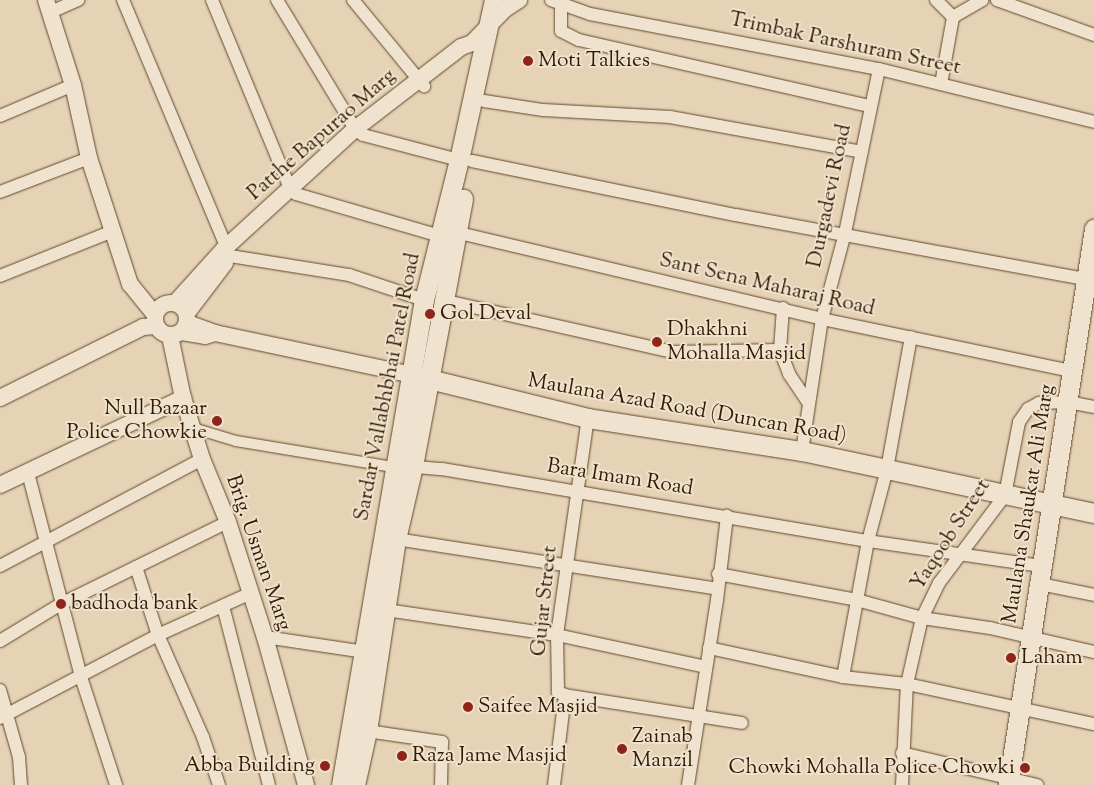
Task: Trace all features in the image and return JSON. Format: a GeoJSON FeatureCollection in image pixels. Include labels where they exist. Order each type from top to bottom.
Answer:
{"type":"FeatureCollection","features":[{"type":"Feature","properties":{"kind":"main road","name":"Sardar Vallabhbhai Patel Road"},"geometry":{"type":"LineString","coordinates":[[466,160],[488,27],[507,2]]}},
{"type":"Feature","properties":{"kind":"main road","name":"Sardar Vallabhbhai Patel Road"},"geometry":{"type":"LineString","coordinates":[[341,785],[371,653],[386,610],[396,539],[413,466],[420,377],[433,300],[466,160],[484,101],[507,2]]}},
{"type":"Feature","properties":{"kind":"main road","name":"Maulana Shaukat Ali Marg"},"geometry":{"type":"LineString","coordinates":[[1009,782],[1094,229]]}},
{"type":"Feature","properties":{"kind":"main road","name":"Sardar Vallabhbhai Patel Road"},"geometry":{"type":"LineString","coordinates":[[355,785],[367,731],[371,653],[393,467],[420,377]]}},
{"type":"Feature","properties":{"kind":"main road","name":"Maulana Azad Road (Duncan Road)"},"geometry":{"type":"LineString","coordinates":[[420,377],[588,418],[802,451],[1005,496],[1094,513]]}},
{"type":"Feature","properties":{"kind":"street"},"geometry":{"type":"LineString","coordinates":[[49,6],[78,0]]}},
{"type":"Feature","properties":{"kind":"street"},"geometry":{"type":"LineString","coordinates":[[123,0],[227,252],[349,275],[433,300],[672,352],[780,350]]}},
{"type":"Feature","properties":{"kind":"street"},"geometry":{"type":"LineString","coordinates":[[212,0],[293,191]]}},
{"type":"Feature","properties":{"kind":"street"},"geometry":{"type":"LineString","coordinates":[[277,0],[359,132],[466,160],[736,215],[845,233],[1086,279]]}},
{"type":"Feature","properties":{"kind":"street"},"geometry":{"type":"LineString","coordinates":[[353,0],[422,83]]}},
{"type":"Feature","properties":{"kind":"street"},"geometry":{"type":"LineString","coordinates":[[936,0],[953,17]]}},
{"type":"Feature","properties":{"kind":"street"},"geometry":{"type":"LineString","coordinates":[[941,84],[953,17],[982,0]]}},
{"type":"Feature","properties":{"kind":"street"},"geometry":{"type":"LineString","coordinates":[[998,0],[1094,35]]}},
{"type":"Feature","properties":{"kind":"street"},"geometry":{"type":"LineString","coordinates":[[558,1],[561,31],[579,40],[869,106]]}},
{"type":"Feature","properties":{"kind":"street","name":"Trimbak Parshuram Street"},"geometry":{"type":"LineString","coordinates":[[558,1],[590,14],[879,68],[1094,122]]}},
{"type":"Feature","properties":{"kind":"street","name":"Maulana Azad Road (Duncan Road)"},"geometry":{"type":"LineString","coordinates":[[49,6],[73,85],[89,158],[130,284],[156,321],[180,321],[214,333],[420,377]]}},
{"type":"Feature","properties":{"kind":"street","name":"Patthe Bapurao Marg"},"geometry":{"type":"LineString","coordinates":[[0,398],[156,321],[161,306],[180,321],[227,252],[359,132],[422,83],[461,47],[472,43],[488,27]]}},
{"type":"Feature","properties":{"kind":"street","name":"Durgadevi Road"},"geometry":{"type":"LineString","coordinates":[[802,451],[822,319],[845,233],[862,152],[869,106],[879,68]]}},
{"type":"Feature","properties":{"kind":"street"},"geometry":{"type":"LineString","coordinates":[[0,116],[73,85]]}},
{"type":"Feature","properties":{"kind":"street"},"geometry":{"type":"LineString","coordinates":[[484,101],[543,110],[670,117],[862,152]]}},
{"type":"Feature","properties":{"kind":"street"},"geometry":{"type":"LineString","coordinates":[[0,192],[89,158]]}},
{"type":"Feature","properties":{"kind":"street","name":"Sant Sena Maharaj Road"},"geometry":{"type":"LineString","coordinates":[[293,191],[448,234],[783,308],[822,319],[1071,371]]}},
{"type":"Feature","properties":{"kind":"street"},"geometry":{"type":"LineString","coordinates":[[0,276],[113,231]]}},
{"type":"Feature","properties":{"kind":"street"},"geometry":{"type":"LineString","coordinates":[[783,308],[780,350],[789,374],[808,402]]}},
{"type":"Feature","properties":{"kind":"street","name":"Brig. Usman Marg"},"geometry":{"type":"LineString","coordinates":[[180,321],[183,398],[202,459],[228,522],[265,637],[306,785]]}},
{"type":"Feature","properties":{"kind":"street"},"geometry":{"type":"LineString","coordinates":[[843,677],[868,541],[887,469],[911,337]]}},
{"type":"Feature","properties":{"kind":"street"},"geometry":{"type":"LineString","coordinates":[[0,485],[183,398]]}},
{"type":"Feature","properties":{"kind":"street","name":"Yaqoob Street"},"geometry":{"type":"LineString","coordinates":[[902,785],[902,753],[907,684],[922,618],[939,583],[1005,496],[1020,422],[1028,409],[1039,403],[1068,402],[1094,407]]}},
{"type":"Feature","properties":{"kind":"street","name":"Gujar Street"},"geometry":{"type":"LineString","coordinates":[[554,785],[565,695],[558,692],[557,635],[579,492],[588,418]]}},
{"type":"Feature","properties":{"kind":"street","name":"Bara Imam Road"},"geometry":{"type":"LineString","coordinates":[[192,428],[236,441],[393,467],[413,466],[727,516],[868,541],[962,553],[1041,575],[1094,595]]}},
{"type":"Feature","properties":{"kind":"street"},"geometry":{"type":"LineString","coordinates":[[0,566],[45,540],[202,459]]}},
{"type":"Feature","properties":{"kind":"street"},"geometry":{"type":"LineString","coordinates":[[28,473],[81,677],[116,785]]}},
{"type":"Feature","properties":{"kind":"street"},"geometry":{"type":"LineString","coordinates":[[692,784],[698,717],[718,589],[718,574],[727,516]]}},
{"type":"Feature","properties":{"kind":"street"},"geometry":{"type":"LineString","coordinates":[[0,641],[61,604],[228,522]]}},
{"type":"Feature","properties":{"kind":"street"},"geometry":{"type":"LineString","coordinates":[[396,539],[718,589]]}},
{"type":"Feature","properties":{"kind":"street"},"geometry":{"type":"LineString","coordinates":[[136,567],[158,635],[202,737],[219,785]]}},
{"type":"Feature","properties":{"kind":"street"},"geometry":{"type":"LineString","coordinates":[[718,574],[857,600],[922,618],[1031,638],[1094,652]]}},
{"type":"Feature","properties":{"kind":"street"},"geometry":{"type":"LineString","coordinates":[[4,716],[158,635],[251,593]]}},
{"type":"Feature","properties":{"kind":"street"},"geometry":{"type":"LineString","coordinates":[[223,606],[269,785]]}},
{"type":"Feature","properties":{"kind":"street"},"geometry":{"type":"LineString","coordinates":[[386,610],[557,635],[706,667]]}},
{"type":"Feature","properties":{"kind":"street"},"geometry":{"type":"LineString","coordinates":[[265,637],[371,653]]}},
{"type":"Feature","properties":{"kind":"street"},"geometry":{"type":"LineString","coordinates":[[709,648],[843,677],[907,684],[1094,724]]}},
{"type":"Feature","properties":{"kind":"street"},"geometry":{"type":"LineString","coordinates":[[0,690],[4,716],[19,757],[21,785]]}},
{"type":"Feature","properties":{"kind":"street"},"geometry":{"type":"LineString","coordinates":[[565,695],[742,723]]}},
{"type":"Feature","properties":{"kind":"street"},"geometry":{"type":"LineString","coordinates":[[367,731],[442,742],[440,785]]}},
{"type":"Feature","properties":{"kind":"street"},"geometry":{"type":"LineString","coordinates":[[902,753],[1009,782],[1037,785]]}},
{"type":"Feature","properties":{"kind":"place","name":"Moti Talkies"},"geometry":{"type":"Point","coordinates":[528,61]}},
{"type":"Feature","properties":{"kind":"place","name":"Gol Deval"},"geometry":{"type":"Point","coordinates":[430,314]}},
{"type":"Feature","properties":{"kind":"place","name":"Dhakhni Mohalla Masjid"},"geometry":{"type":"Point","coordinates":[657,342]}},
{"type":"Feature","properties":{"kind":"place","name":"Null Bazaar Police Chowkie"},"geometry":{"type":"Point","coordinates":[217,421]}},
{"type":"Feature","properties":{"kind":"place","name":"badhoda bank"},"geometry":{"type":"Point","coordinates":[61,604]}},
{"type":"Feature","properties":{"kind":"place","name":"Laham"},"geometry":{"type":"Point","coordinates":[1011,658]}},
{"type":"Feature","properties":{"kind":"place","name":"Saifee Masjid"},"geometry":{"type":"Point","coordinates":[468,707]}},
{"type":"Feature","properties":{"kind":"place","name":"Zainab Manzil"},"geometry":{"type":"Point","coordinates":[622,749]}},
{"type":"Feature","properties":{"kind":"place","name":"Raza Jame Masjid"},"geometry":{"type":"Point","coordinates":[402,756]}},
{"type":"Feature","properties":{"kind":"place","name":"Abba Building"},"geometry":{"type":"Point","coordinates":[325,766]}},
{"type":"Feature","properties":{"kind":"place","name":"Chowki Mohalla Police Chowki"},"geometry":{"type":"Point","coordinates":[1025,768]}}]}
